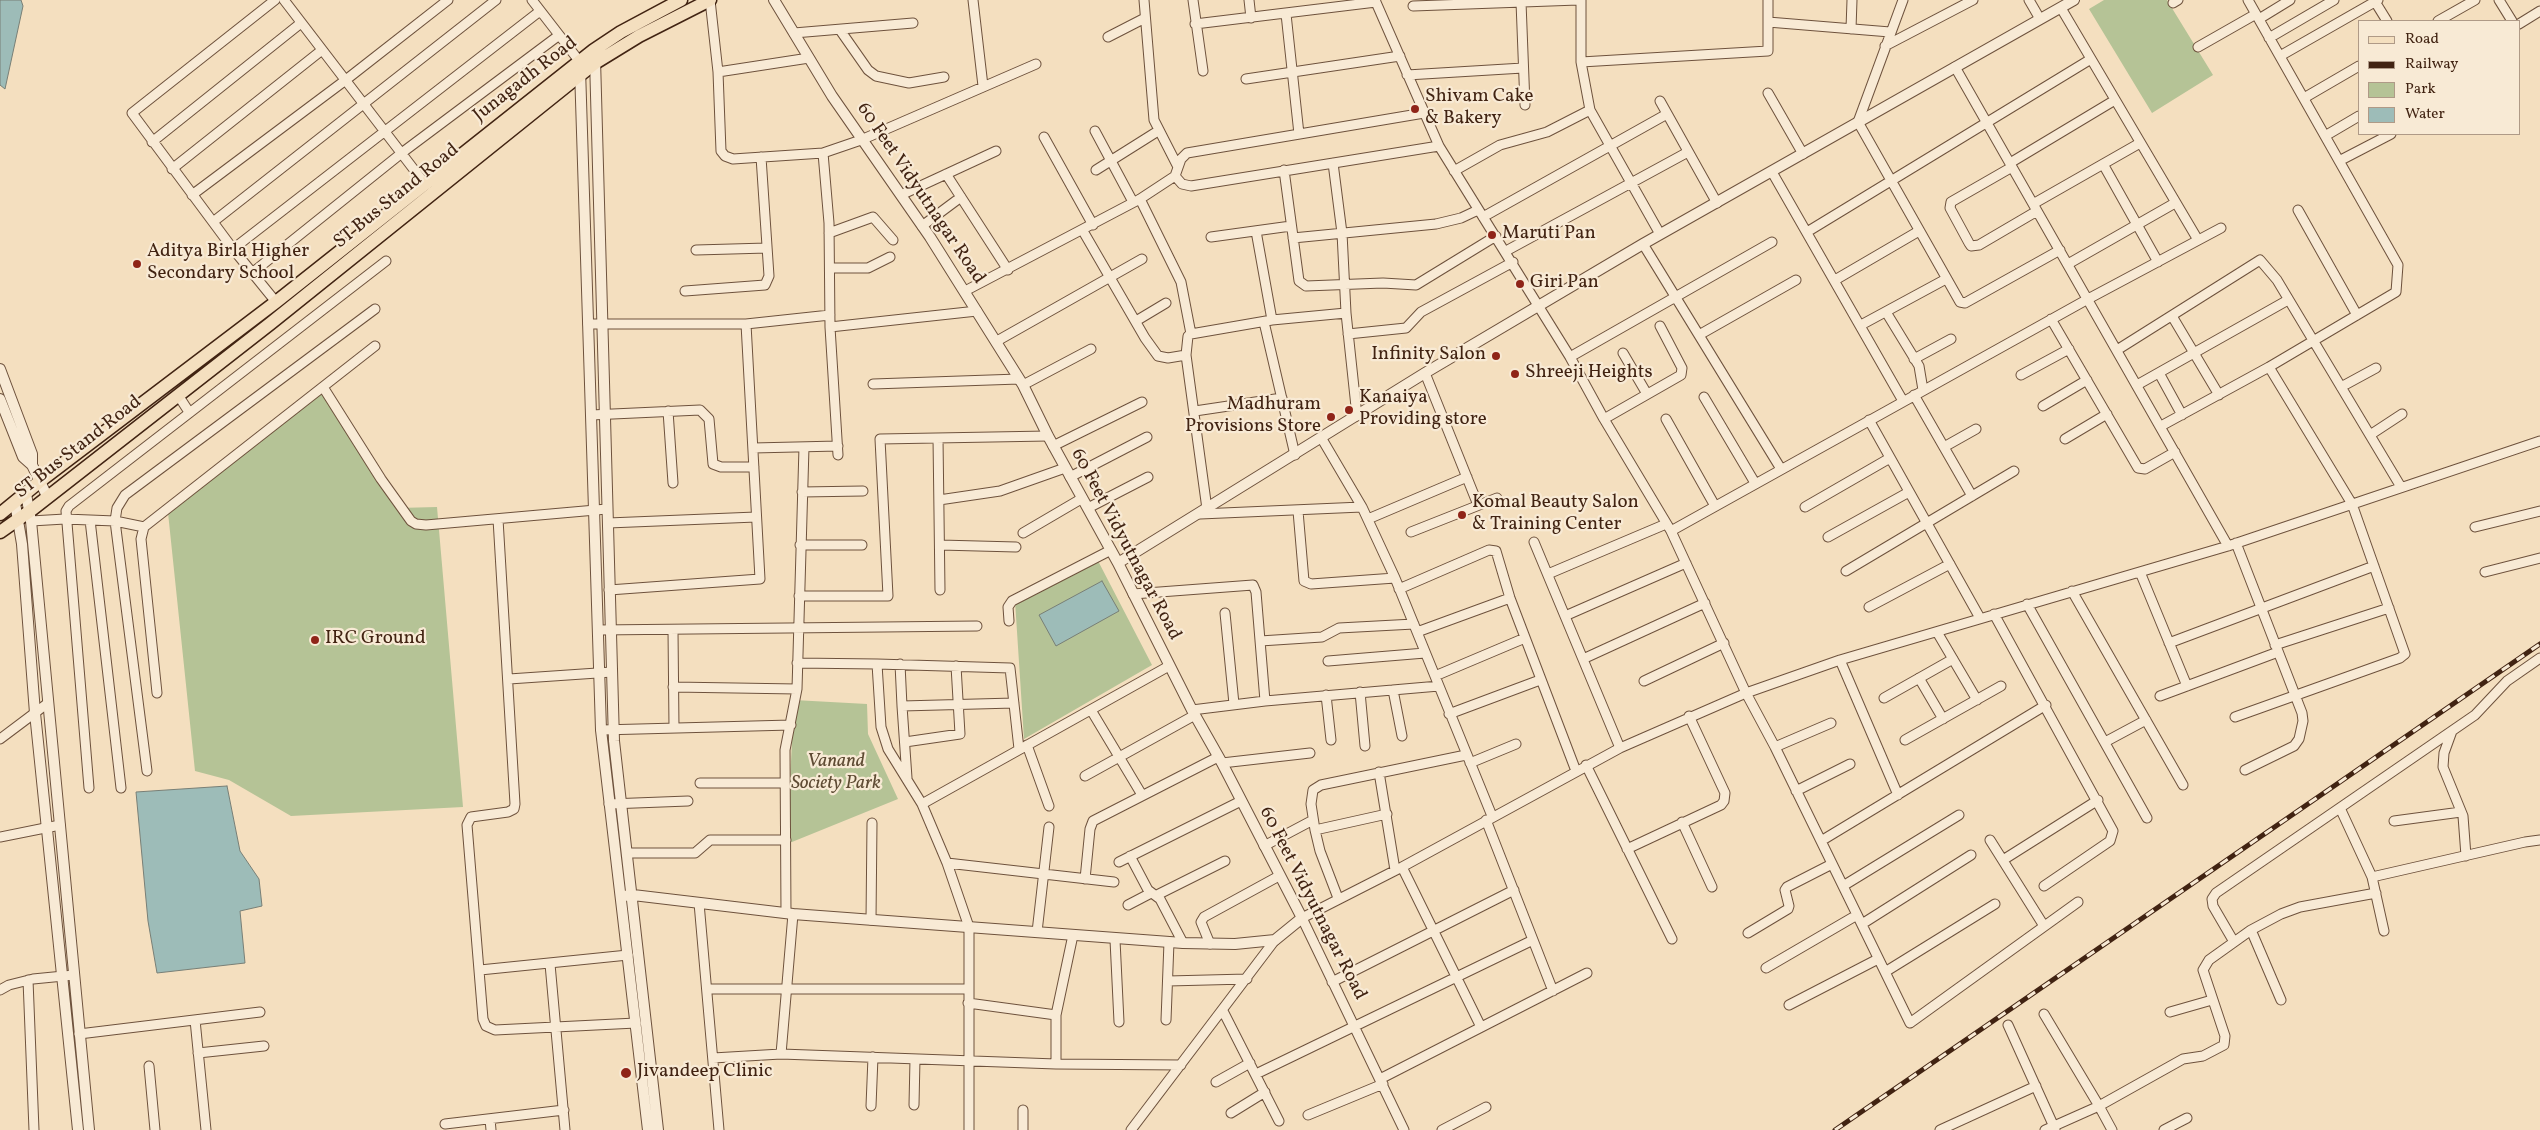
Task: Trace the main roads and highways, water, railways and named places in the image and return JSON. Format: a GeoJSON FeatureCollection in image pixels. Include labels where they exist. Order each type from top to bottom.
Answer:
{"type":"FeatureCollection","features":[{"type":"Feature","properties":{"kind":"main road","name":"Junagadh Road"},"geometry":{"type":"LineString","coordinates":[[595,56],[621,32],[681,0]]}},
{"type":"Feature","properties":{"kind":"main road","name":"ST Bus Stand Road"},"geometry":{"type":"LineString","coordinates":[[0,532],[26,517],[47,496],[271,323],[595,56],[710,0]]}},
{"type":"Feature","properties":{"kind":"main road","name":"Junagadh Road"},"geometry":{"type":"LineString","coordinates":[[0,514],[276,302],[425,184],[580,68]]}},
{"type":"Feature","properties":{"kind":"water"},"geometry":{"type":"Polygon","coordinates":[[[0,0],[21,0],[23,6],[5,89],[0,85],[0,0]]]}},
{"type":"Feature","properties":{"kind":"water"},"geometry":{"type":"Polygon","coordinates":[[[1102,581],[1119,611],[1056,646],[1039,615],[1102,581]]]}},
{"type":"Feature","properties":{"kind":"water"},"geometry":{"type":"Polygon","coordinates":[[[227,786],[240,851],[259,879],[262,906],[240,911],[245,963],[157,973],[148,921],[136,792],[227,786]]]}},
{"type":"Feature","properties":{"kind":"railway"},"geometry":{"type":"LineString","coordinates":[[1835,1130],[2540,644]]}},
{"type":"Feature","properties":{"kind":"place","name":"Shivam Cake & Bakery"},"geometry":{"type":"Point","coordinates":[1415,109]}},
{"type":"Feature","properties":{"kind":"place","name":"Maruti Pan"},"geometry":{"type":"Point","coordinates":[1492,235]}},
{"type":"Feature","properties":{"kind":"place","name":"Aditya Birla Higher Secondary School"},"geometry":{"type":"Point","coordinates":[137,264]}},
{"type":"Feature","properties":{"kind":"place","name":"Giri Pan"},"geometry":{"type":"Point","coordinates":[1520,284]}},
{"type":"Feature","properties":{"kind":"place","name":"Infinity Salon"},"geometry":{"type":"Point","coordinates":[1496,356]}},
{"type":"Feature","properties":{"kind":"place","name":"Shreeji Heights"},"geometry":{"type":"Point","coordinates":[1515,374]}},
{"type":"Feature","properties":{"kind":"place","name":"Kanaiya Providing store"},"geometry":{"type":"Point","coordinates":[1349,410]}},
{"type":"Feature","properties":{"kind":"place","name":"Madhuram Provisions Store"},"geometry":{"type":"Point","coordinates":[1331,417]}},
{"type":"Feature","properties":{"kind":"place","name":"Komal Beauty Salon & Training Center"},"geometry":{"type":"Point","coordinates":[1462,515]}},
{"type":"Feature","properties":{"kind":"place","name":"IRC Ground"},"geometry":{"type":"Point","coordinates":[315,640]}},
{"type":"Feature","properties":{"kind":"place","name":"Jivandeep Clinic"},"geometry":{"type":"Point","coordinates":[626,1073]}},
{"type":"Feature","properties":{"kind":"park label","name":"Vanand Society Park"},"geometry":{"type":"Point","coordinates":[836,774]}}]}
